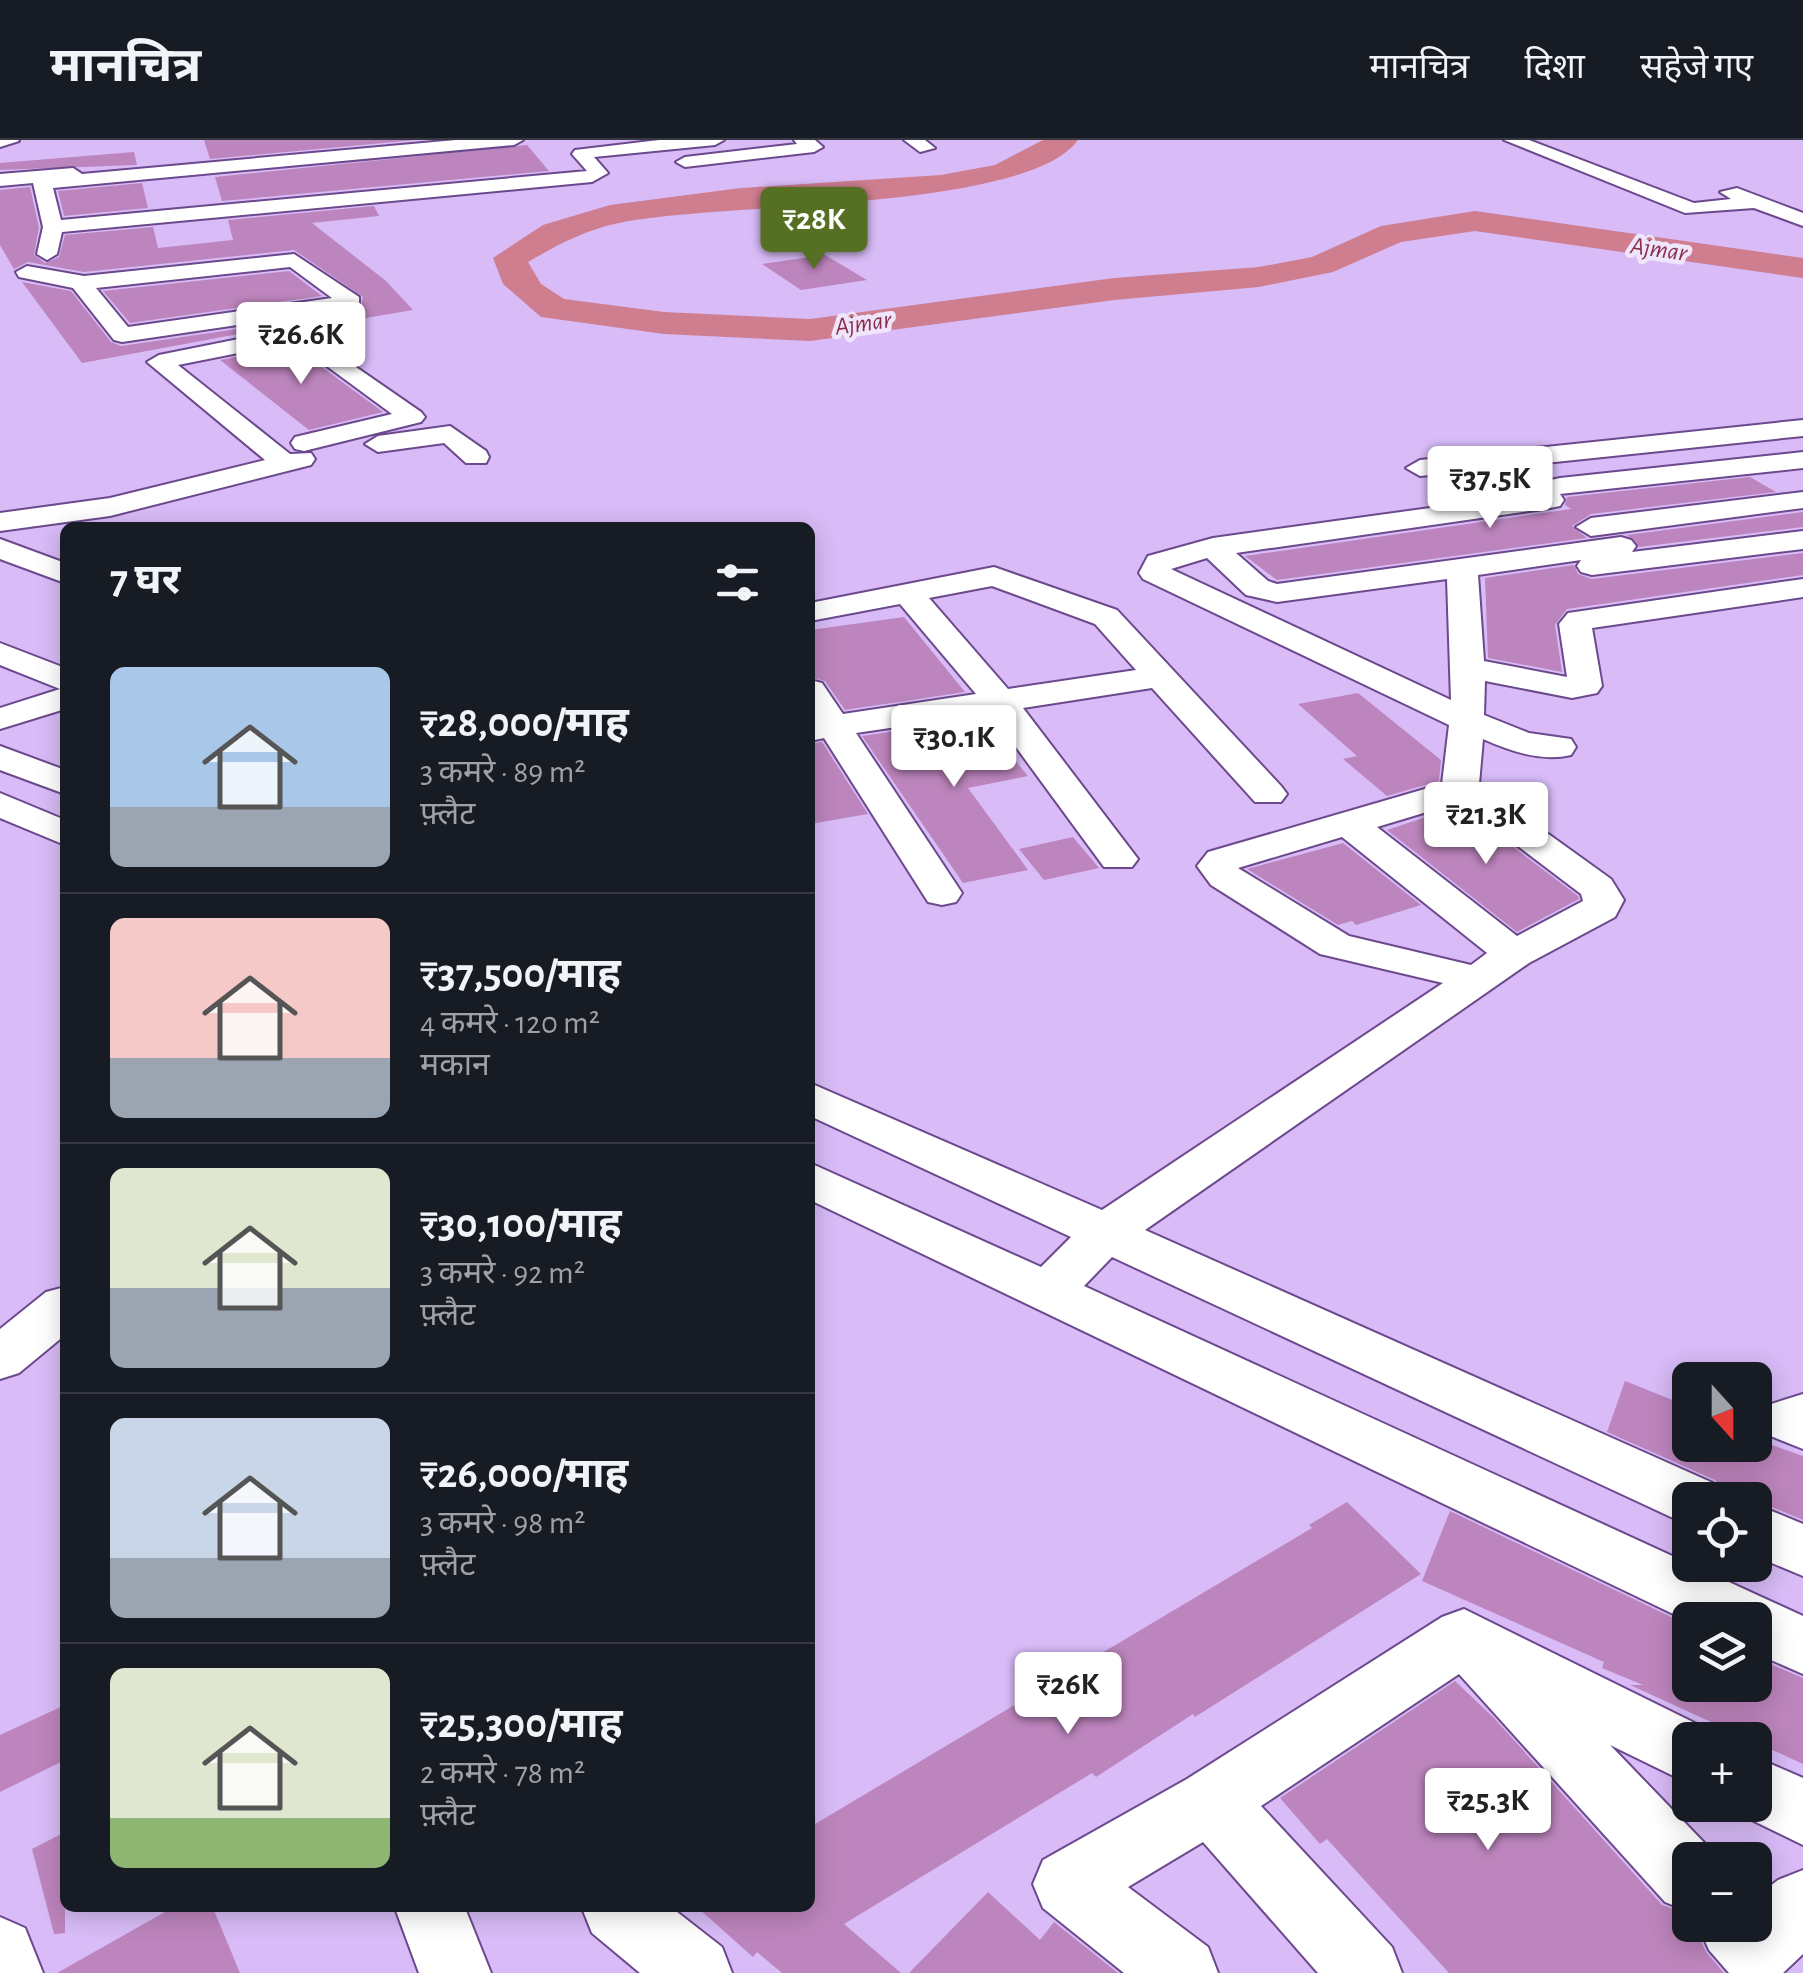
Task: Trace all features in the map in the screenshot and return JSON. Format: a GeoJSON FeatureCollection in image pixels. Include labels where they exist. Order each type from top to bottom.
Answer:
{"type":"FeatureCollection","features":[{"type":"Feature","properties":{"kind":"street"},"geometry":{"type":"LineString","coordinates":[[293,140],[304,158]]}},
{"type":"Feature","properties":{"kind":"street"},"geometry":{"type":"LineString","coordinates":[[148,180],[304,158],[514,140]]}},
{"type":"Feature","properties":{"kind":"street"},"geometry":{"type":"LineString","coordinates":[[53,227],[592,176],[599,173],[582,154],[587,152],[715,140]]}},
{"type":"Feature","properties":{"kind":"street"},"geometry":{"type":"LineString","coordinates":[[666,144],[687,163],[814,147],[803,140]]}},
{"type":"Feature","properties":{"kind":"street"},"geometry":{"type":"LineString","coordinates":[[1513,140],[1692,208],[1756,202]]}},
{"type":"Feature","properties":{"kind":"street"},"geometry":{"type":"LineString","coordinates":[[0,142],[16,152],[43,181],[53,227],[46,260],[20,274],[70,277],[81,282],[126,340],[201,324],[359,308],[294,260],[81,282]]}},
{"type":"Feature","properties":{"kind":"street"},"geometry":{"type":"LineString","coordinates":[[144,149],[166,162],[178,164],[252,158],[247,144]]}},
{"type":"Feature","properties":{"kind":"street"},"geometry":{"type":"LineString","coordinates":[[1540,150],[1586,146]]}},
{"type":"Feature","properties":{"kind":"street"},"geometry":{"type":"LineString","coordinates":[[144,149],[148,204],[170,240]]}},
{"type":"Feature","properties":{"kind":"street"},"geometry":{"type":"LineString","coordinates":[[0,190],[128,169],[135,166],[144,149]]}},
{"type":"Feature","properties":{"kind":"street"},"geometry":{"type":"LineString","coordinates":[[0,180],[263,180],[475,161],[490,164],[500,184]]}},
{"type":"Feature","properties":{"kind":"street"},"geometry":{"type":"LineString","coordinates":[[263,180],[272,206]]}},
{"type":"Feature","properties":{"kind":"street"},"geometry":{"type":"LineString","coordinates":[[1704,183],[1803,220]]}},
{"type":"Feature","properties":{"kind":"street"},"geometry":{"type":"LineString","coordinates":[[1718,218],[1803,232]]}},
{"type":"Feature","properties":{"kind":"street"},"geometry":{"type":"LineString","coordinates":[[226,267],[230,278],[287,285],[322,281]]}},
{"type":"Feature","properties":{"kind":"street"},"geometry":{"type":"LineString","coordinates":[[102,310],[138,308],[194,313],[201,324]]}},
{"type":"Feature","properties":{"kind":"street"},"geometry":{"type":"LineString","coordinates":[[0,522],[110,507],[286,447],[408,428],[412,417],[298,334],[159,362],[286,447],[440,433],[450,434],[476,458]]}},
{"type":"Feature","properties":{"kind":"street"},"geometry":{"type":"LineString","coordinates":[[189,354],[261,410]]}},
{"type":"Feature","properties":{"kind":"street"},"geometry":{"type":"LineString","coordinates":[[1420,468],[1803,428]]}},
{"type":"Feature","properties":{"kind":"street"},"geometry":{"type":"LineString","coordinates":[[1631,552],[1550,500],[1542,490],[1803,460]]}},
{"type":"Feature","properties":{"kind":"street"},"geometry":{"type":"LineString","coordinates":[[1744,466],[1803,500]]}},
{"type":"Feature","properties":{"kind":"street"},"geometry":{"type":"LineString","coordinates":[[1550,500],[1213,547],[1168,558],[1153,566],[1154,572],[1468,695],[1584,686],[1575,624],[1579,620],[1803,588]]}},
{"type":"Feature","properties":{"kind":"street"},"geometry":{"type":"LineString","coordinates":[[1590,527],[1803,500]]}},
{"type":"Feature","properties":{"kind":"street"},"geometry":{"type":"LineString","coordinates":[[110,507],[154,522]]}},
{"type":"Feature","properties":{"kind":"street"},"geometry":{"type":"LineString","coordinates":[[1213,547],[1268,592],[1462,575],[1631,552],[1803,540]]}},
{"type":"Feature","properties":{"kind":"street"},"geometry":{"type":"LineString","coordinates":[[0,548],[60,572]]}},
{"type":"Feature","properties":{"kind":"street"},"geometry":{"type":"LineString","coordinates":[[1460,790],[1468,695],[1462,575]]}},
{"type":"Feature","properties":{"kind":"street"},"geometry":{"type":"LineString","coordinates":[[815,611],[994,576],[1106,617],[1268,794]]}},
{"type":"Feature","properties":{"kind":"street"},"geometry":{"type":"LineString","coordinates":[[908,593],[1000,701],[1118,859]]}},
{"type":"Feature","properties":{"kind":"street"},"geometry":{"type":"LineString","coordinates":[[0,653],[60,678]]}},
{"type":"Feature","properties":{"kind":"street"},"geometry":{"type":"LineString","coordinates":[[942,893],[823,728],[1158,677]]}},
{"type":"Feature","properties":{"kind":"street"},"geometry":{"type":"LineString","coordinates":[[0,719],[60,700]]}},
{"type":"Feature","properties":{"kind":"street"},"geometry":{"type":"LineString","coordinates":[[0,757],[60,782]]}},
{"type":"Feature","properties":{"kind":"street"},"geometry":{"type":"LineString","coordinates":[[1049,1292],[1106,1231],[1496,967],[1601,908],[1603,894],[1476,796],[1460,790],[1222,860],[1218,866],[1225,877],[1335,945],[1496,967]]}},
{"type":"Feature","properties":{"kind":"street"},"geometry":{"type":"LineString","coordinates":[[0,804],[60,832]]}},
{"type":"Feature","properties":{"kind":"street"},"geometry":{"type":"LineString","coordinates":[[1348,822],[1496,967]]}},
{"type":"Feature","properties":{"kind":"street"},"geometry":{"type":"LineString","coordinates":[[815,1100],[1672,1491]]}},
{"type":"Feature","properties":{"kind":"street"},"geometry":{"type":"LineString","coordinates":[[815,1182],[1709,1602]]}},
{"type":"Feature","properties":{"kind":"street"},"geometry":{"type":"LineString","coordinates":[[0,1359],[60,1310]]}},
{"type":"Feature","properties":{"kind":"street"},"geometry":{"type":"LineString","coordinates":[[1803,1416],[1788,1420],[1803,1427]]}},
{"type":"Feature","properties":{"kind":"street"},"geometry":{"type":"LineString","coordinates":[[1772,1537],[1803,1551]]}},
{"type":"Feature","properties":{"kind":"street"},"geometry":{"type":"LineString","coordinates":[[1772,1631],[1803,1646]]}},
{"type":"Feature","properties":{"kind":"street"},"geometry":{"type":"LineString","coordinates":[[1464,1636],[1672,1745]]}},
{"type":"Feature","properties":{"kind":"street"},"geometry":{"type":"LineString","coordinates":[[1182,1973],[1068,1884],[1210,1801],[1464,1636]]}},
{"type":"Feature","properties":{"kind":"street"},"geometry":{"type":"LineString","coordinates":[[1464,1636],[1672,1859]]}},
{"type":"Feature","properties":{"kind":"street"},"geometry":{"type":"LineString","coordinates":[[1772,1797],[1803,1813]]}},
{"type":"Feature","properties":{"kind":"street"},"geometry":{"type":"LineString","coordinates":[[1210,1801],[1366,1973]]}},
{"type":"Feature","properties":{"kind":"street"},"geometry":{"type":"LineString","coordinates":[[1772,1934],[1803,1904]]}},
{"type":"Feature","properties":{"kind":"street"},"geometry":{"type":"LineString","coordinates":[[432,1912],[456,1973]]}},
{"type":"Feature","properties":{"kind":"street"},"geometry":{"type":"LineString","coordinates":[[621,1912],[673,1967]]}},
{"type":"Feature","properties":{"kind":"street"},"geometry":{"type":"LineString","coordinates":[[0,1953],[7,1973]]}},
{"type":"Feature","properties":{"kind":"building"},"geometry":{"type":"Polygon","coordinates":[[[204,140],[415,140],[210,159],[204,140]]]}},
{"type":"Feature","properties":{"kind":"building"},"geometry":{"type":"Polygon","coordinates":[[[527,145],[549,171],[222,201],[215,177],[527,145]]]}},
{"type":"Feature","properties":{"kind":"building"},"geometry":{"type":"Polygon","coordinates":[[[134,152],[137,165],[0,170],[0,163],[134,152]]]}},
{"type":"Feature","properties":{"kind":"building"},"geometry":{"type":"Polygon","coordinates":[[[142,183],[148,208],[64,216],[58,191],[142,183]]]}},
{"type":"Feature","properties":{"kind":"building"},"geometry":{"type":"Polygon","coordinates":[[[30,187],[39,227],[34,255],[45,263],[59,257],[65,235],[153,227],[158,248],[233,240],[228,220],[374,206],[379,216],[312,223],[386,281],[413,310],[306,328],[297,323],[82,363],[22,282],[71,291],[111,342],[121,346],[360,311],[363,297],[294,250],[84,272],[28,262],[14,269],[0,245],[0,190],[30,187]]]}},
{"type":"Feature","properties":{"kind":"building"},"geometry":{"type":"Polygon","coordinates":[[[825,255],[867,280],[801,290],[762,264],[825,255]]]}},
{"type":"Feature","properties":{"kind":"building"},"geometry":{"type":"Polygon","coordinates":[[[289,271],[322,296],[130,323],[103,291],[289,271]]]}},
{"type":"Feature","properties":{"kind":"building"},"geometry":{"type":"Polygon","coordinates":[[[293,346],[383,412],[309,430],[220,360],[293,346]]]}},
{"type":"Feature","properties":{"kind":"building"},"geometry":{"type":"Polygon","coordinates":[[[1750,477],[1776,492],[1591,514],[1572,526],[1587,538],[1277,580],[1245,556],[1571,509],[1565,505],[1567,497],[1750,477]]]}},
{"type":"Feature","properties":{"kind":"building"},"geometry":{"type":"Polygon","coordinates":[[[1803,512],[1803,527],[1639,547],[1627,535],[1803,512]]]}},
{"type":"Feature","properties":{"kind":"building"},"geometry":{"type":"Polygon","coordinates":[[[1803,553],[1803,575],[1567,609],[1555,625],[1562,672],[1488,658],[1485,578],[1574,565],[1578,574],[1592,579],[1803,553]]]}},
{"type":"Feature","properties":{"kind":"building"},"geometry":{"type":"Polygon","coordinates":[[[904,617],[965,692],[845,710],[825,681],[815,678],[815,629],[904,617]]]}},
{"type":"Feature","properties":{"kind":"building"},"geometry":{"type":"Polygon","coordinates":[[[1358,693],[1441,760],[1439,781],[1387,796],[1343,759],[1357,756],[1298,704],[1358,693]]]}},
{"type":"Feature","properties":{"kind":"building"},"geometry":{"type":"Polygon","coordinates":[[[989,717],[1005,739],[998,740],[1028,776],[968,788],[1028,870],[963,883],[862,736],[989,717]]]}},
{"type":"Feature","properties":{"kind":"building"},"geometry":{"type":"Polygon","coordinates":[[[822,742],[868,814],[815,823],[815,743],[822,742]]]}},
{"type":"Feature","properties":{"kind":"building"},"geometry":{"type":"Polygon","coordinates":[[[1459,806],[1579,899],[1517,932],[1387,830],[1459,806]]]}},
{"type":"Feature","properties":{"kind":"building"},"geometry":{"type":"Polygon","coordinates":[[[1073,837],[1099,868],[1044,880],[1019,849],[1073,837]]]}},
{"type":"Feature","properties":{"kind":"building"},"geometry":{"type":"Polygon","coordinates":[[[1343,843],[1421,905],[1356,925],[1352,921],[1338,925],[1247,869],[1343,843]]]}},
{"type":"Feature","properties":{"kind":"building"},"geometry":{"type":"Polygon","coordinates":[[[1625,1381],[1672,1400],[1672,1461],[1607,1432],[1625,1381]]]}},
{"type":"Feature","properties":{"kind":"building"},"geometry":{"type":"Polygon","coordinates":[[[1772,1445],[1803,1456],[1803,1520],[1772,1507],[1772,1482],[1715,1480],[1674,1462],[1772,1462],[1772,1445]]]}},
{"type":"Feature","properties":{"kind":"building"},"geometry":{"type":"Polygon","coordinates":[[[1347,1502],[1421,1574],[1195,1717],[1193,1714],[1096,1777],[1092,1773],[844,1924],[901,1973],[782,1973],[757,1952],[753,1957],[702,1912],[815,1912],[815,1824],[1312,1528],[1309,1525],[1347,1502]]]}},
{"type":"Feature","properties":{"kind":"building"},"geometry":{"type":"Polygon","coordinates":[[[1450,1511],[1672,1617],[1672,1702],[1772,1702],[1772,1665],[1803,1678],[1803,1764],[1772,1750],[1772,1722],[1711,1722],[1630,1685],[1643,1685],[1602,1668],[1604,1662],[1422,1581],[1450,1511]]]}},
{"type":"Feature","properties":{"kind":"building"},"geometry":{"type":"Polygon","coordinates":[[[1455,1681],[1494,1718],[1662,1905],[1672,1909],[1672,1942],[1702,1942],[1724,1973],[1449,1973],[1327,1839],[1320,1844],[1280,1798],[1455,1681]]]}},
{"type":"Feature","properties":{"kind":"building"},"geometry":{"type":"Polygon","coordinates":[[[60,1707],[60,1762],[0,1792],[0,1735],[60,1707]]]}},
{"type":"Feature","properties":{"kind":"building"},"geometry":{"type":"Polygon","coordinates":[[[60,1835],[60,1912],[65,1912],[65,1933],[54,1934],[32,1849],[60,1835]]]}},
{"type":"Feature","properties":{"kind":"building"},"geometry":{"type":"Polygon","coordinates":[[[988,1892],[1040,1940],[1054,1922],[1118,1973],[909,1973],[988,1892]]]}},
{"type":"Feature","properties":{"kind":"building"},"geometry":{"type":"Polygon","coordinates":[[[165,1912],[215,1912],[240,1973],[57,1973],[165,1912]]]}},
{"type":"Feature","properties":{"kind":"waterway","name":"Ajmar"},"geometry":{"type":"LineString","coordinates":[[1064,140],[1005,171],[941,184],[673,204],[610,215],[555,232],[510,258],[515,277],[528,292],[554,309],[664,323],[810,330],[954,314],[1114,289],[1259,277],[1321,265],[1393,233],[1475,221],[1803,268]]}}]}
